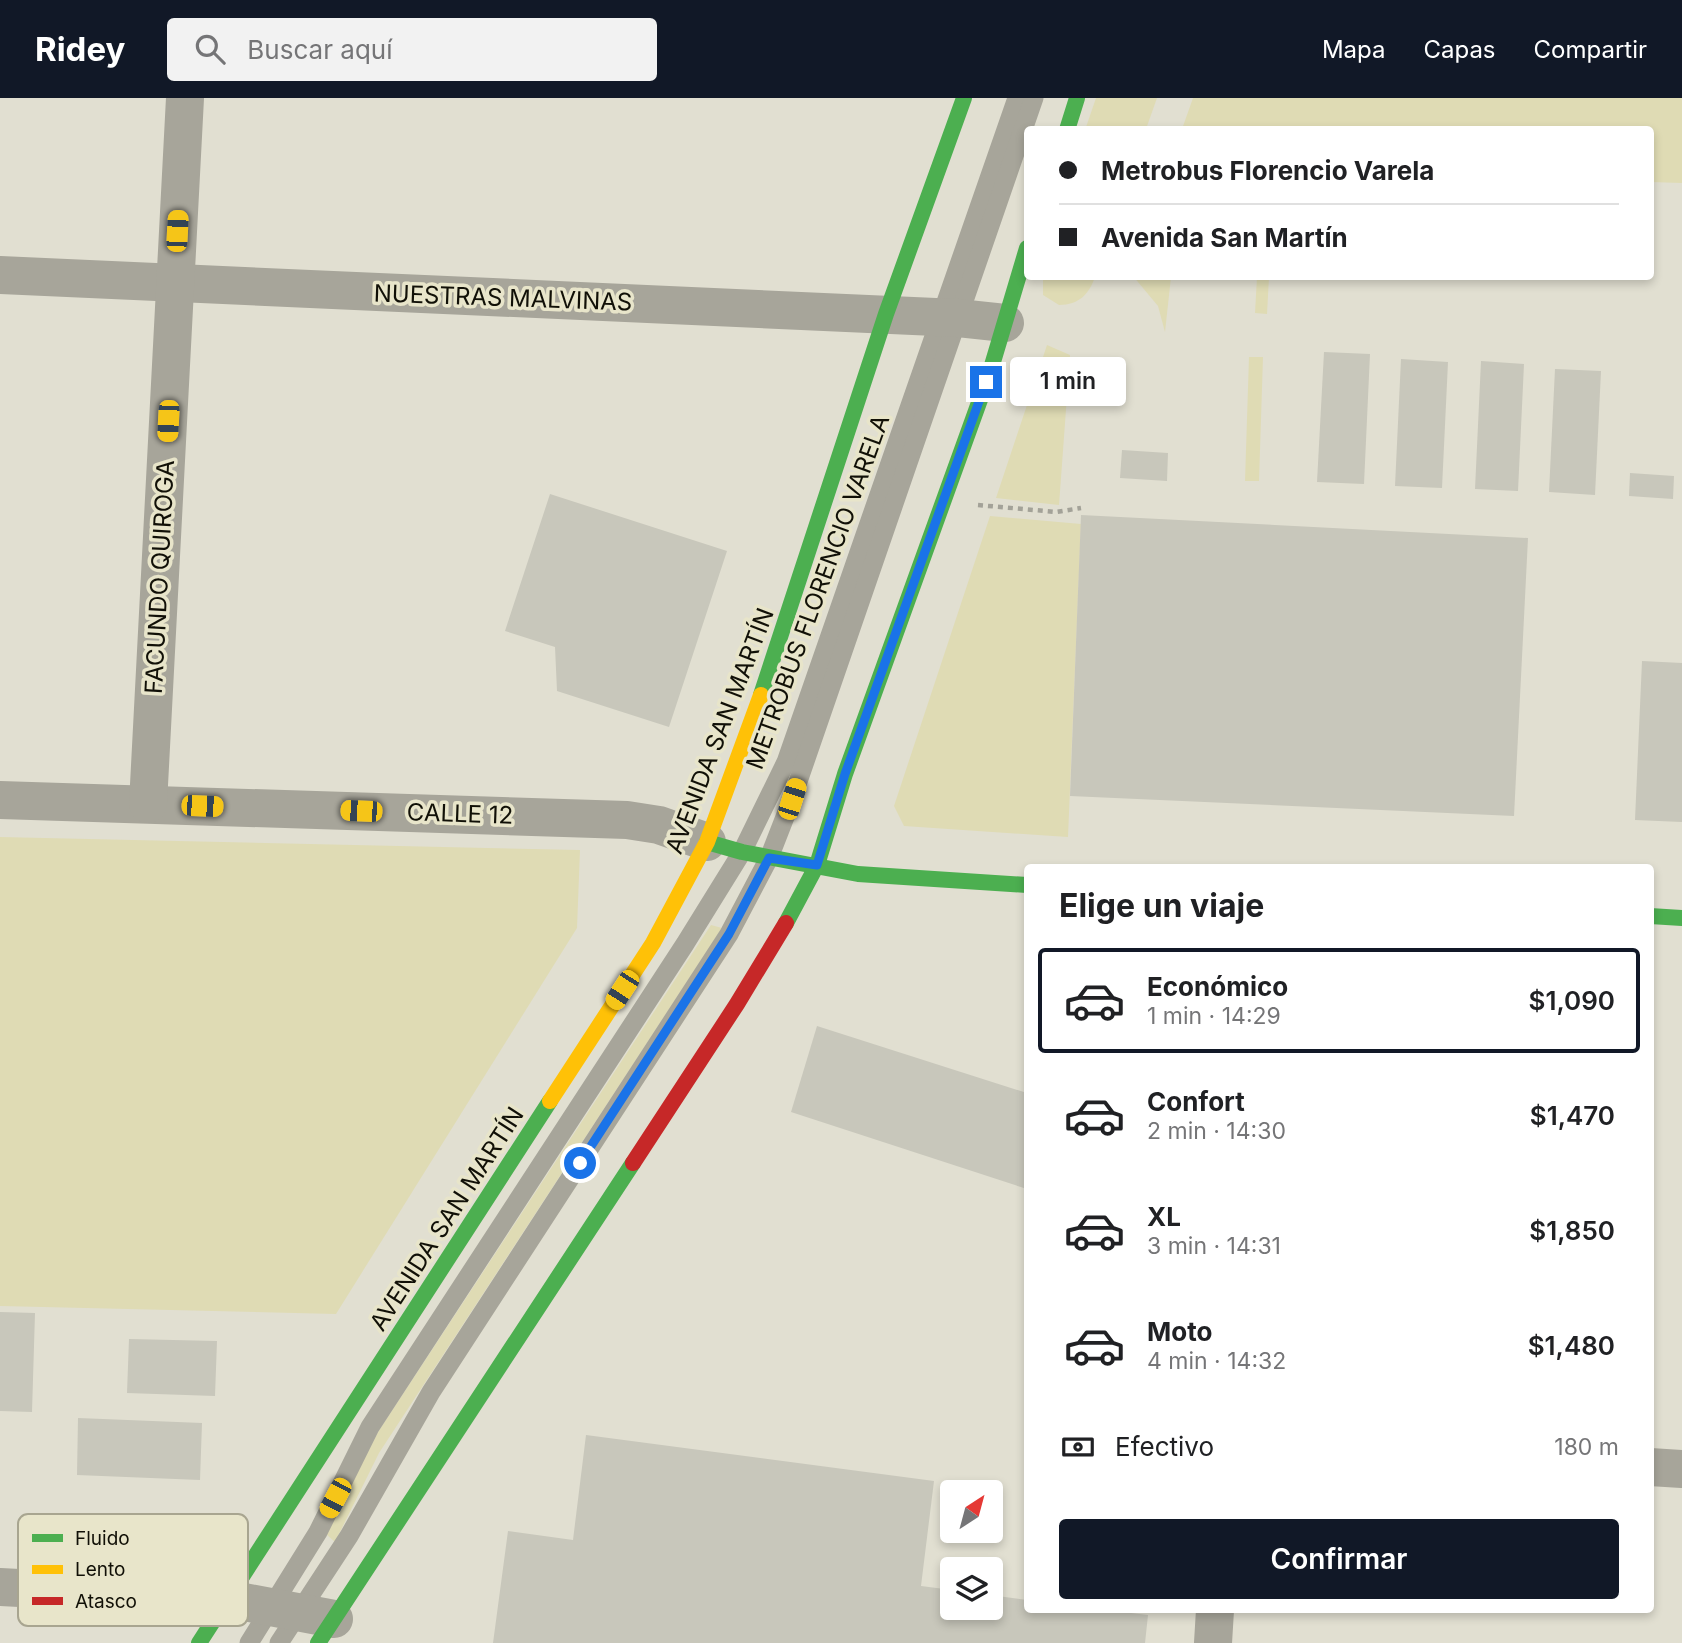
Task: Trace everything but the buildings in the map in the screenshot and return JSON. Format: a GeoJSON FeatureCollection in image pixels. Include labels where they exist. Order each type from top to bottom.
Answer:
{"type":"FeatureCollection","features":[{"type":"Feature","properties":{"kind":"main road","name":"AVENIDA SAN MARTÍN"},"geometry":{"type":"LineString","coordinates":[[248,1568],[653,943],[724,847],[766,682],[886,314],[964,98]]}},
{"type":"Feature","properties":{"kind":"main road"},"geometry":{"type":"LineString","coordinates":[[1068,126],[1077,98]]}},
{"type":"Feature","properties":{"kind":"main road"},"geometry":{"type":"LineString","coordinates":[[300,1625],[737,1004],[817,865],[845,774],[1005,323],[1024,258]]}},
{"type":"Feature","properties":{"kind":"main road"},"geometry":{"type":"LineString","coordinates":[[724,847],[858,874],[1024,885]]}},
{"type":"Feature","properties":{"kind":"main road"},"geometry":{"type":"LineString","coordinates":[[1654,916],[1682,918]]}},
{"type":"Feature","properties":{"kind":"main road","name":"AVENIDA SAN MARTÍN"},"geometry":{"type":"LineString","coordinates":[[199,1643],[210,1626]]}},
{"type":"Feature","properties":{"kind":"street","name":"FACUNDO QUIROGA"},"geometry":{"type":"LineString","coordinates":[[148,804],[185,98]]}},
{"type":"Feature","properties":{"kind":"street","name":"NUESTRAS MALVINAS"},"geometry":{"type":"LineString","coordinates":[[0,275],[886,314],[1005,323]]}},
{"type":"Feature","properties":{"kind":"street","name":"CALLE 12"},"geometry":{"type":"LineString","coordinates":[[0,800],[627,820],[659,825],[724,847]]}},
{"type":"Feature","properties":{"kind":"street"},"geometry":{"type":"LineString","coordinates":[[1654,1467],[1682,1469]]}},
{"type":"Feature","properties":{"kind":"street"},"geometry":{"type":"LineString","coordinates":[[0,1587],[18,1588]]}},
{"type":"Feature","properties":{"kind":"street"},"geometry":{"type":"LineString","coordinates":[[248,1606],[300,1625]]}},
{"type":"Feature","properties":{"kind":"street"},"geometry":{"type":"LineString","coordinates":[[1213,1643],[1215,1613]]}},
{"type":"Feature","properties":{"kind":"lane","name":"METROBUS FLORENCIO VARELA"},"geometry":{"type":"LineString","coordinates":[[248,1643],[300,1625],[431,1392],[729,934],[769,858],[792,799],[949,318],[1017,98]]}},
{"type":"Feature","properties":{"kind":"lane","name":"METROBUS FLORENCIO VARELA"},"geometry":{"type":"LineString","coordinates":[[300,1625],[318,1532],[370,1427],[685,944],[724,847],[786,762],[949,318],[1034,98]]}},
{"type":"Feature","properties":{"kind":"path"},"geometry":{"type":"LineString","coordinates":[[942,502],[1056,512],[1081,508]]}},
{"type":"Feature","properties":{"kind":"shaded area"},"geometry":{"type":"Polygon","coordinates":[[[1096,98],[1157,98],[1147,126],[1086,126],[1096,98]]]}},
{"type":"Feature","properties":{"kind":"shaded area"},"geometry":{"type":"Polygon","coordinates":[[[1193,98],[1682,98],[1682,183],[1654,182],[1654,126],[1183,126],[1193,98]]]}},
{"type":"Feature","properties":{"kind":"shaded area"},"geometry":{"type":"Polygon","coordinates":[[[1043,280],[1094,280],[1090,289],[1078,301],[1072,303],[1059,305],[1043,295],[1043,280]]]}},
{"type":"Feature","properties":{"kind":"shaded area"},"geometry":{"type":"Polygon","coordinates":[[[1136,280],[1171,280],[1165,332],[1158,306],[1136,280]]]}},
{"type":"Feature","properties":{"kind":"shaded area"},"geometry":{"type":"Polygon","coordinates":[[[1257,280],[1269,280],[1267,314],[1255,313],[1257,280]]]}},
{"type":"Feature","properties":{"kind":"shaded area"},"geometry":{"type":"Polygon","coordinates":[[[1047,345],[1070,355],[1059,505],[996,498],[1047,345]]]}},
{"type":"Feature","properties":{"kind":"shaded area"},"geometry":{"type":"Polygon","coordinates":[[[1249,357],[1263,357],[1259,481],[1245,481],[1249,357]]]}},
{"type":"Feature","properties":{"kind":"shaded area"},"geometry":{"type":"Polygon","coordinates":[[[990,516],[1081,524],[1068,837],[904,826],[894,806],[990,516]]]}},
{"type":"Feature","properties":{"kind":"shaded area"},"geometry":{"type":"Polygon","coordinates":[[[0,837],[580,850],[577,928],[336,1314],[0,1306],[0,837]]]}},
{"type":"Feature","properties":{"kind":"shaded area"},"geometry":{"type":"Polygon","coordinates":[[[711,925],[722,928],[379,1453],[335,1542],[326,1534],[378,1432],[711,925]]]}},
{"type":"Feature","properties":{"kind":"traffic: fast"},"geometry":{"type":"LineString","coordinates":[[761,695],[886,314],[964,98]]}},
{"type":"Feature","properties":{"kind":"traffic: fast"},"geometry":{"type":"LineString","coordinates":[[1068,126],[1077,98]]}},
{"type":"Feature","properties":{"kind":"traffic: fast"},"geometry":{"type":"LineString","coordinates":[[786,923],[817,865],[845,774],[990,372],[1024,258]]}},
{"type":"Feature","properties":{"kind":"traffic: fast"},"geometry":{"type":"LineString","coordinates":[[707,842],[742,852],[858,874],[1024,885]]}},
{"type":"Feature","properties":{"kind":"traffic: fast"},"geometry":{"type":"LineString","coordinates":[[1654,916],[1682,918]]}},
{"type":"Feature","properties":{"kind":"traffic: fast"},"geometry":{"type":"LineString","coordinates":[[248,1567],[550,1101]]}},
{"type":"Feature","properties":{"kind":"traffic: fast"},"geometry":{"type":"LineString","coordinates":[[318,1643],[633,1163]]}},
{"type":"Feature","properties":{"kind":"traffic: fast"},"geometry":{"type":"LineString","coordinates":[[199,1643],[210,1626]]}},
{"type":"Feature","properties":{"kind":"traffic: slow"},"geometry":{"type":"LineString","coordinates":[[550,1101],[653,943],[707,842],[761,695]]}},
{"type":"Feature","properties":{"kind":"traffic: jam"},"geometry":{"type":"LineString","coordinates":[[633,1163],[737,1004],[786,923]]}},
{"type":"Feature","properties":{"kind":"route"},"geometry":{"type":"LineString","coordinates":[[580,1163],[729,934],[769,858],[817,865],[845,774],[986,382]]}}]}
